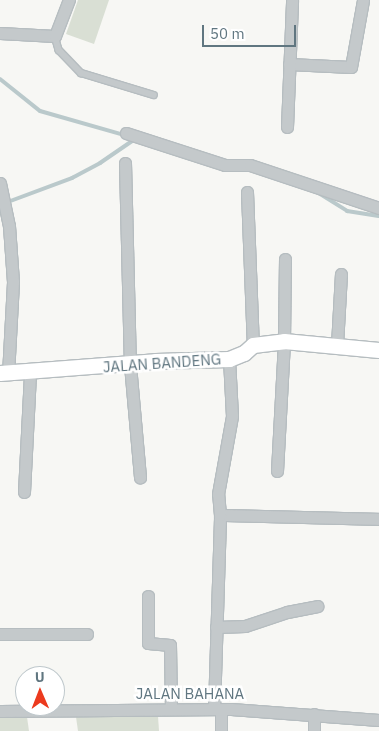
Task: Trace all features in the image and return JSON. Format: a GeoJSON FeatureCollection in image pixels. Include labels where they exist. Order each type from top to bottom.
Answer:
{"type":"FeatureCollection","features":[{"type":"Feature","properties":{"kind":"street"},"geometry":{"type":"LineString","coordinates":[[0,33],[55,36],[69,0]]}},
{"type":"Feature","properties":{"kind":"street"},"geometry":{"type":"LineString","coordinates":[[287,127],[292,0]]}},
{"type":"Feature","properties":{"kind":"street"},"geometry":{"type":"LineString","coordinates":[[289,64],[351,67],[363,0]]}},
{"type":"Feature","properties":{"kind":"street"},"geometry":{"type":"LineString","coordinates":[[126,133],[225,165],[250,165],[379,208]]}},
{"type":"Feature","properties":{"kind":"street"},"geometry":{"type":"LineString","coordinates":[[125,163],[130,365],[140,478]]}},
{"type":"Feature","properties":{"kind":"street"},"geometry":{"type":"LineString","coordinates":[[0,188],[9,226],[13,282],[4,373]]}},
{"type":"Feature","properties":{"kind":"street"},"geometry":{"type":"LineString","coordinates":[[247,192],[253,345]]}},
{"type":"Feature","properties":{"kind":"street"},"geometry":{"type":"LineString","coordinates":[[277,471],[284,341],[285,259]]}},
{"type":"Feature","properties":{"kind":"street"},"geometry":{"type":"LineString","coordinates":[[337,345],[342,274]]}},
{"type":"Feature","properties":{"kind":"street","name":"JALAN BANDENG"},"geometry":{"type":"LineString","coordinates":[[4,373],[229,358],[244,353],[253,345],[284,341],[379,350]]}},
{"type":"Feature","properties":{"kind":"street"},"geometry":{"type":"LineString","coordinates":[[221,731],[218,709],[216,627],[220,516],[218,494],[232,416],[229,358]]}},
{"type":"Feature","properties":{"kind":"street"},"geometry":{"type":"LineString","coordinates":[[24,492],[30,372]]}},
{"type":"Feature","properties":{"kind":"street"},"geometry":{"type":"LineString","coordinates":[[220,516],[379,519]]}},
{"type":"Feature","properties":{"kind":"street"},"geometry":{"type":"LineString","coordinates":[[148,596],[148,643],[170,645],[171,708]]}},
{"type":"Feature","properties":{"kind":"street"},"geometry":{"type":"LineString","coordinates":[[216,627],[245,626],[287,612],[317,606]]}},
{"type":"Feature","properties":{"kind":"street"},"geometry":{"type":"LineString","coordinates":[[0,634],[87,634]]}},
{"type":"Feature","properties":{"kind":"street","name":"JALAN BAHANA"},"geometry":{"type":"LineString","coordinates":[[0,711],[218,709],[314,714],[379,720]]}},
{"type":"Feature","properties":{"kind":"street"},"geometry":{"type":"LineString","coordinates":[[314,714],[314,731]]}},
{"type":"Feature","properties":{"kind":"lane"},"geometry":{"type":"LineString","coordinates":[[55,36],[59,50],[80,73],[154,95]]}},
{"type":"Feature","properties":{"kind":"shaded area"},"geometry":{"type":"Polygon","coordinates":[[[78,0],[109,0],[94,44],[66,34],[78,0]]]}},
{"type":"Feature","properties":{"kind":"shaded area"},"geometry":{"type":"Polygon","coordinates":[[[158,716],[159,731],[78,731],[76,717],[158,716]]]}},
{"type":"Feature","properties":{"kind":"shaded area"},"geometry":{"type":"Polygon","coordinates":[[[27,717],[29,731],[0,731],[0,718],[27,717]]]}},
{"type":"Feature","properties":{"kind":"waterway"},"geometry":{"type":"LineString","coordinates":[[0,79],[40,111],[124,135]]}},
{"type":"Feature","properties":{"kind":"waterway"},"geometry":{"type":"LineString","coordinates":[[5,203],[72,178],[100,163],[135,139]]}},
{"type":"Feature","properties":{"kind":"waterway"},"geometry":{"type":"LineString","coordinates":[[317,192],[347,211],[379,216]]}}]}
